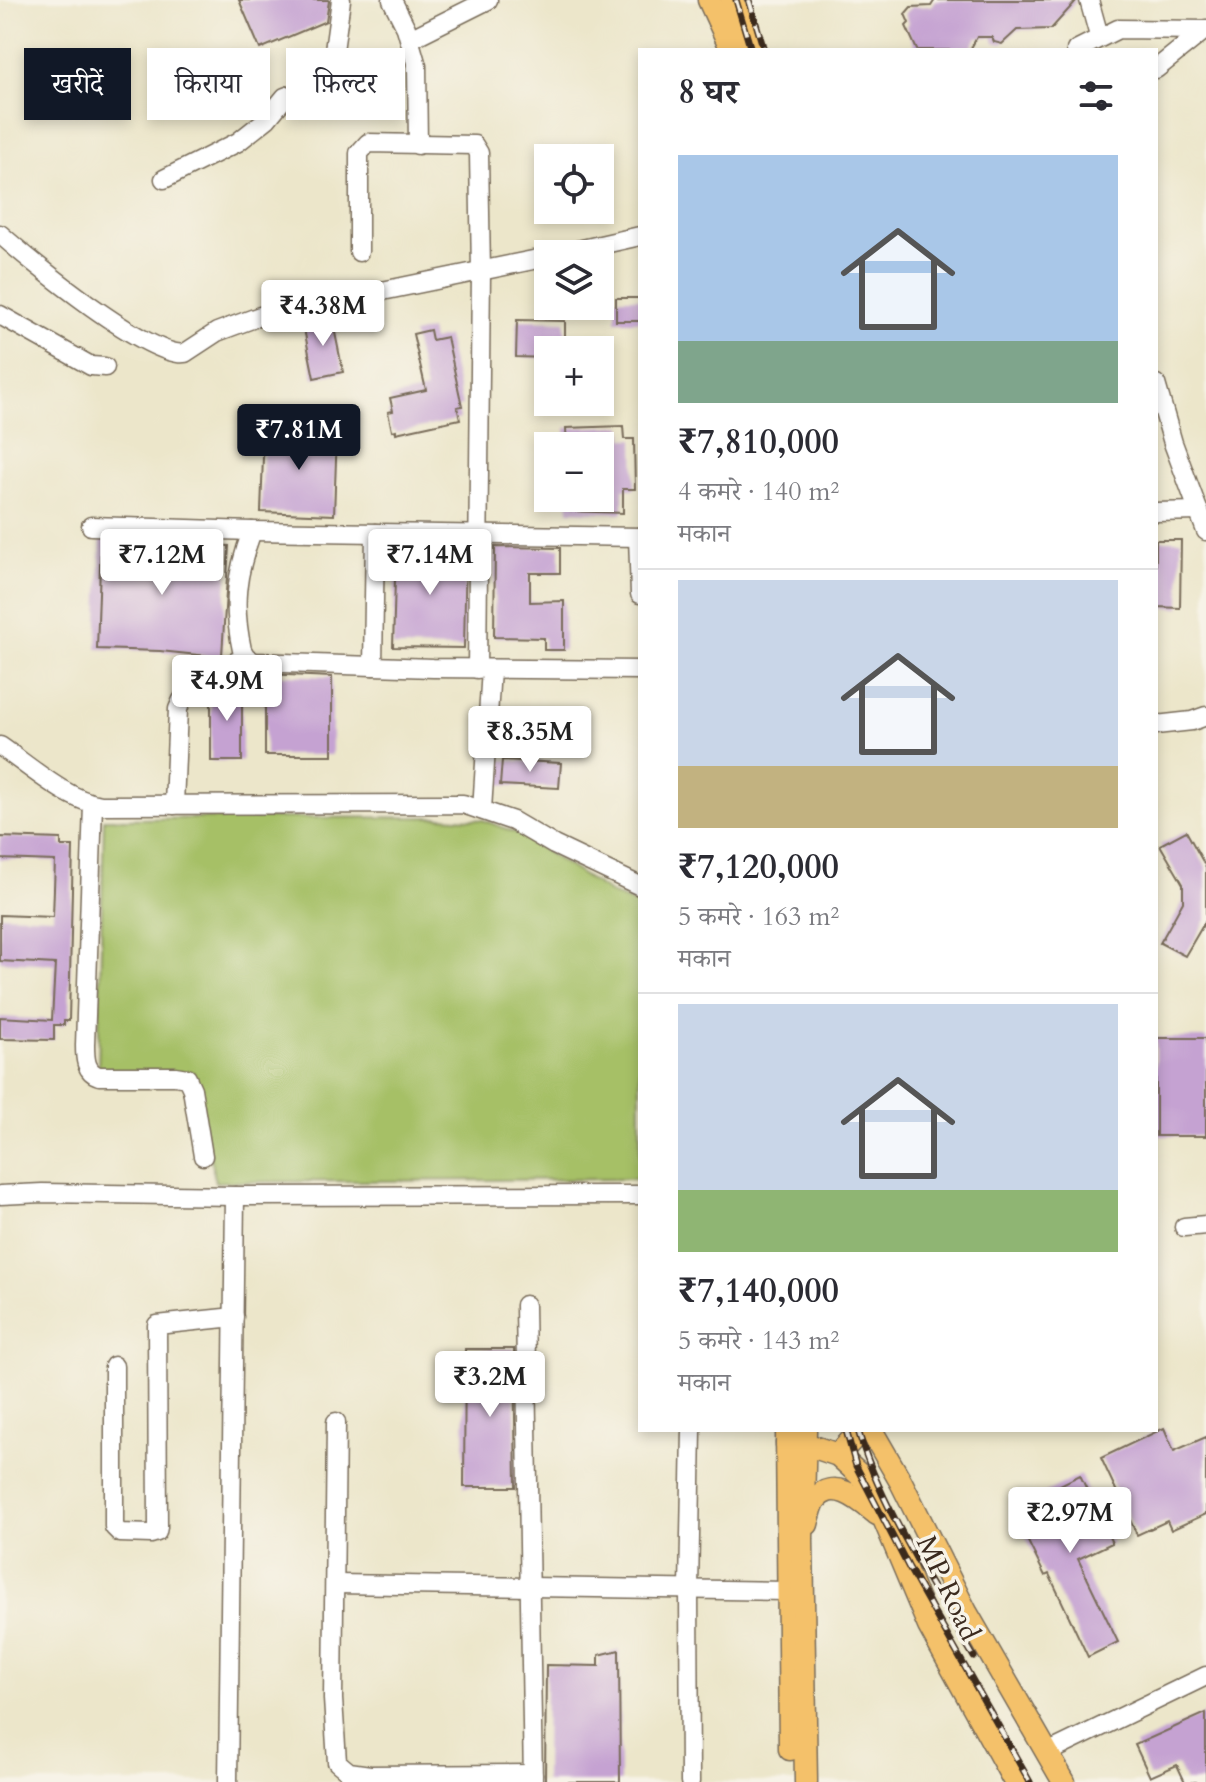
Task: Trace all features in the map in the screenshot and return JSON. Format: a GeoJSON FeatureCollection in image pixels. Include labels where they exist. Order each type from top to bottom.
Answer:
{"type":"FeatureCollection","features":[{"type":"Feature","properties":{"kind":"main road"},"geometry":{"type":"LineString","coordinates":[[709,0],[731,48]]}},
{"type":"Feature","properties":{"kind":"main road"},"geometry":{"type":"LineString","coordinates":[[732,0],[752,48]]}},
{"type":"Feature","properties":{"kind":"main road"},"geometry":{"type":"LineString","coordinates":[[838,1455],[859,1432]]}},
{"type":"Feature","properties":{"kind":"main road","name":"MP Road"},"geometry":{"type":"LineString","coordinates":[[872,1432],[901,1482],[966,1612],[1064,1782]]}},
{"type":"Feature","properties":{"kind":"main road"},"geometry":{"type":"LineString","coordinates":[[796,1437],[802,1539],[806,1782]]}},
{"type":"Feature","properties":{"kind":"main road"},"geometry":{"type":"LineString","coordinates":[[791,1782],[787,1591],[796,1437]]}},
{"type":"Feature","properties":{"kind":"main road","name":"MP Road"},"geometry":{"type":"LineString","coordinates":[[796,1437],[838,1455],[863,1478],[884,1519],[929,1626],[1015,1782]]}},
{"type":"Feature","properties":{"kind":"main road"},"geometry":{"type":"LineString","coordinates":[[802,1539],[815,1500],[825,1492],[840,1490],[856,1497],[884,1519]]}},
{"type":"Feature","properties":{"kind":"street"},"geometry":{"type":"LineString","coordinates":[[164,179],[238,142],[267,119],[285,97],[324,83],[332,65],[341,0]]}},
{"type":"Feature","properties":{"kind":"street"},"geometry":{"type":"LineString","coordinates":[[392,0],[410,39],[417,66],[418,145]]}},
{"type":"Feature","properties":{"kind":"street"},"geometry":{"type":"LineString","coordinates":[[410,39],[488,0]]}},
{"type":"Feature","properties":{"kind":"street"},"geometry":{"type":"LineString","coordinates":[[1089,0],[1099,36]]}},
{"type":"Feature","properties":{"kind":"street"},"geometry":{"type":"LineString","coordinates":[[1079,48],[1099,36],[1126,28],[1205,29]]}},
{"type":"Feature","properties":{"kind":"street"},"geometry":{"type":"LineString","coordinates":[[1158,67],[1205,29]]}},
{"type":"Feature","properties":{"kind":"street"},"geometry":{"type":"LineString","coordinates":[[359,252],[359,153],[368,143],[474,145],[479,153],[481,272],[477,535],[484,669],[482,810]]}},
{"type":"Feature","properties":{"kind":"street"},"geometry":{"type":"LineString","coordinates":[[0,234],[93,308],[163,351],[178,355],[227,327],[260,316],[534,260]]}},
{"type":"Feature","properties":{"kind":"street"},"geometry":{"type":"LineString","coordinates":[[614,242],[638,236]]}},
{"type":"Feature","properties":{"kind":"street"},"geometry":{"type":"LineString","coordinates":[[0,315],[91,366],[105,367]]}},
{"type":"Feature","properties":{"kind":"street"},"geometry":{"type":"LineString","coordinates":[[1158,391],[1173,443],[1206,531]]}},
{"type":"Feature","properties":{"kind":"street"},"geometry":{"type":"LineString","coordinates":[[1158,512],[1199,511]]}},
{"type":"Feature","properties":{"kind":"street"},"geometry":{"type":"LineString","coordinates":[[91,526],[638,537]]}},
{"type":"Feature","properties":{"kind":"street"},"geometry":{"type":"LineString","coordinates":[[252,531],[236,586],[242,650],[254,662],[638,670]]}},
{"type":"Feature","properties":{"kind":"street"},"geometry":{"type":"LineString","coordinates":[[373,666],[375,533]]}},
{"type":"Feature","properties":{"kind":"street"},"geometry":{"type":"LineString","coordinates":[[174,805],[181,700],[191,685],[246,657]]}},
{"type":"Feature","properties":{"kind":"street"},"geometry":{"type":"LineString","coordinates":[[1158,725],[1192,721],[1206,716]]}},
{"type":"Feature","properties":{"kind":"street"},"geometry":{"type":"LineString","coordinates":[[0,746],[67,792],[93,804],[444,803],[482,810],[513,821],[554,845],[638,885]]}},
{"type":"Feature","properties":{"kind":"street"},"geometry":{"type":"LineString","coordinates":[[93,804],[85,1045],[88,1067],[99,1076],[187,1078],[192,1089],[203,1156]]}},
{"type":"Feature","properties":{"kind":"street"},"geometry":{"type":"LineString","coordinates":[[0,1195],[638,1195]]}},
{"type":"Feature","properties":{"kind":"street"},"geometry":{"type":"LineString","coordinates":[[228,1782],[235,1196]]}},
{"type":"Feature","properties":{"kind":"street"},"geometry":{"type":"LineString","coordinates":[[1184,1227],[1206,1225]]}},
{"type":"Feature","properties":{"kind":"street"},"geometry":{"type":"LineString","coordinates":[[336,1422],[334,1726],[335,1754],[341,1768],[370,1775],[533,1778],[525,1305]]}},
{"type":"Feature","properties":{"kind":"street"},"geometry":{"type":"LineString","coordinates":[[114,1366],[114,1527],[120,1533],[151,1534],[157,1532],[158,1527],[157,1325],[234,1317]]}},
{"type":"Feature","properties":{"kind":"street"},"geometry":{"type":"LineString","coordinates":[[690,1782],[692,1432]]}},
{"type":"Feature","properties":{"kind":"street"},"geometry":{"type":"LineString","coordinates":[[335,1584],[787,1591]]}},
{"type":"Feature","properties":{"kind":"street"},"geometry":{"type":"LineString","coordinates":[[1047,1753],[1206,1676]]}},
{"type":"Feature","properties":{"kind":"green space"},"geometry":{"type":"Polygon","coordinates":[[[444,817],[483,820],[517,833],[613,895],[638,904],[638,1179],[215,1182],[193,1072],[98,1073],[104,819],[444,817]]]}},
{"type":"Feature","properties":{"kind":"building"},"geometry":{"type":"Polygon","coordinates":[[[239,0],[329,1],[326,21],[260,48],[239,0]]]}},
{"type":"Feature","properties":{"kind":"building"},"geometry":{"type":"Polygon","coordinates":[[[935,0],[1077,0],[1051,29],[1017,30],[1002,44],[994,42],[992,37],[977,37],[971,48],[916,48],[906,26],[909,23],[905,14],[911,7],[931,6],[935,0]]]}},
{"type":"Feature","properties":{"kind":"building"},"geometry":{"type":"Polygon","coordinates":[[[616,298],[638,298],[638,321],[616,321],[616,298]]]}},
{"type":"Feature","properties":{"kind":"building"},"geometry":{"type":"Polygon","coordinates":[[[332,318],[343,372],[314,378],[303,324],[332,318]]]}},
{"type":"Feature","properties":{"kind":"building"},"geometry":{"type":"Polygon","coordinates":[[[517,320],[565,321],[565,336],[534,336],[534,358],[516,357],[517,320]]]}},
{"type":"Feature","properties":{"kind":"building"},"geometry":{"type":"Polygon","coordinates":[[[430,330],[432,340],[447,337],[462,406],[457,407],[460,419],[396,433],[396,430],[392,431],[388,412],[393,411],[390,398],[426,390],[413,334],[430,330]]]}},
{"type":"Feature","properties":{"kind":"building"},"geometry":{"type":"Polygon","coordinates":[[[623,426],[624,439],[634,439],[635,489],[623,489],[623,513],[596,512],[614,512],[614,432],[566,432],[566,428],[623,426]]]}},
{"type":"Feature","properties":{"kind":"building"},"geometry":{"type":"Polygon","coordinates":[[[264,429],[337,432],[334,515],[261,512],[264,429]]]}},
{"type":"Feature","properties":{"kind":"building"},"geometry":{"type":"Polygon","coordinates":[[[101,538],[229,546],[222,655],[97,649],[101,538]]]}},
{"type":"Feature","properties":{"kind":"building"},"geometry":{"type":"Polygon","coordinates":[[[1158,540],[1181,540],[1180,608],[1158,607],[1158,540]]]}},
{"type":"Feature","properties":{"kind":"building"},"geometry":{"type":"Polygon","coordinates":[[[396,545],[466,546],[464,648],[393,647],[396,545]]]}},
{"type":"Feature","properties":{"kind":"building"},"geometry":{"type":"Polygon","coordinates":[[[495,547],[560,548],[560,573],[530,573],[530,602],[564,601],[564,650],[544,650],[544,638],[494,637],[495,547]]]}},
{"type":"Feature","properties":{"kind":"building"},"geometry":{"type":"Polygon","coordinates":[[[265,674],[332,677],[332,755],[265,755],[265,674]]]}},
{"type":"Feature","properties":{"kind":"building"},"geometry":{"type":"Polygon","coordinates":[[[242,683],[242,761],[211,761],[211,688],[218,684],[242,683]]]}},
{"type":"Feature","properties":{"kind":"building"},"geometry":{"type":"Polygon","coordinates":[[[502,760],[561,763],[559,788],[500,785],[502,760]]]}},
{"type":"Feature","properties":{"kind":"building"},"geometry":{"type":"Polygon","coordinates":[[[1186,831],[1206,867],[1206,920],[1185,956],[1160,943],[1183,902],[1183,884],[1160,845],[1186,831]]]}},
{"type":"Feature","properties":{"kind":"building"},"geometry":{"type":"Polygon","coordinates":[[[0,837],[61,839],[61,846],[73,846],[69,1021],[64,1021],[64,1025],[54,1025],[54,1040],[0,1039],[0,1017],[52,1020],[55,964],[0,961],[0,915],[53,917],[55,861],[0,859],[0,837]]]}},
{"type":"Feature","properties":{"kind":"building"},"geometry":{"type":"Polygon","coordinates":[[[1158,1038],[1206,1038],[1206,1136],[1158,1136],[1158,1038]]]}},
{"type":"Feature","properties":{"kind":"building"},"geometry":{"type":"Polygon","coordinates":[[[465,1349],[514,1349],[516,1487],[464,1487],[465,1349]]]}},
{"type":"Feature","properties":{"kind":"building"},"geometry":{"type":"Polygon","coordinates":[[[1164,1428],[1174,1451],[1206,1437],[1206,1514],[1171,1530],[1167,1521],[1137,1535],[1101,1458],[1164,1428]]]}},
{"type":"Feature","properties":{"kind":"building"},"geometry":{"type":"Polygon","coordinates":[[[1080,1475],[1112,1543],[1078,1559],[1118,1642],[1088,1657],[1049,1574],[1045,1576],[1012,1509],[1080,1475]]]}},
{"type":"Feature","properties":{"kind":"building"},"geometry":{"type":"Polygon","coordinates":[[[619,1650],[620,1782],[545,1782],[546,1665],[599,1666],[599,1655],[619,1650]]]}},
{"type":"Feature","properties":{"kind":"building"},"geometry":{"type":"Polygon","coordinates":[[[1206,1713],[1206,1782],[1185,1782],[1177,1765],[1150,1777],[1135,1745],[1206,1713]]]}},
{"type":"Feature","properties":{"kind":"railway"},"geometry":{"type":"LineString","coordinates":[[736,0],[750,48]]}},
{"type":"Feature","properties":{"kind":"railway"},"geometry":{"type":"LineString","coordinates":[[749,0],[763,48]]}},
{"type":"Feature","properties":{"kind":"railway"},"geometry":{"type":"LineString","coordinates":[[847,1432],[856,1466],[909,1568],[1030,1782]]}},
{"type":"Feature","properties":{"kind":"railway"},"geometry":{"type":"LineString","coordinates":[[859,1432],[894,1517],[974,1657]]}}]}
